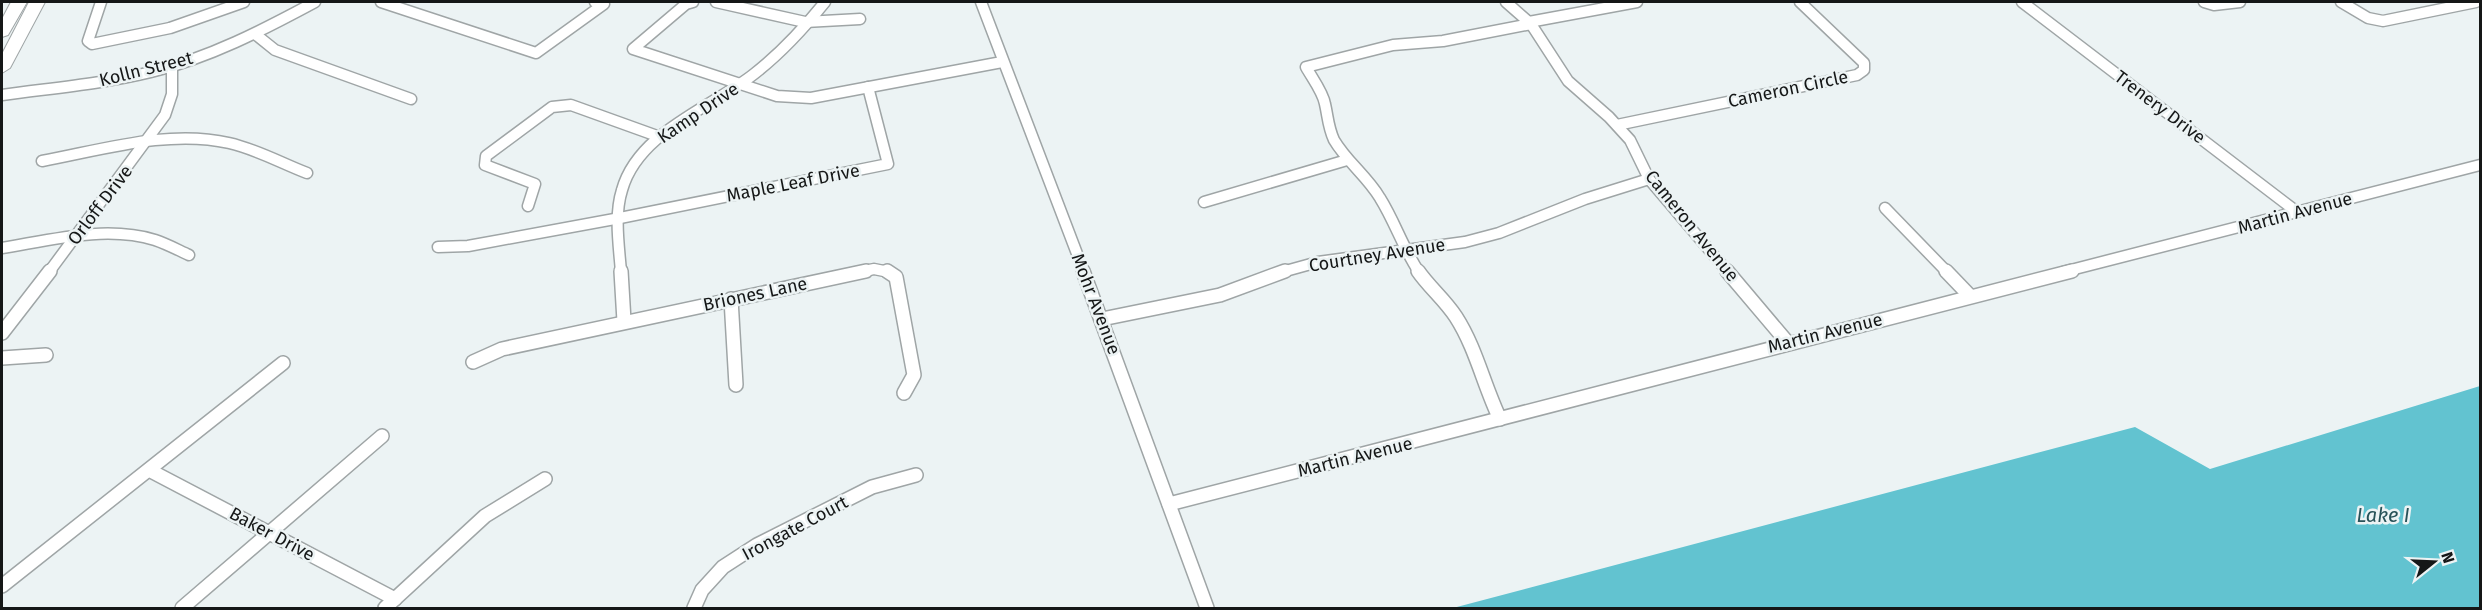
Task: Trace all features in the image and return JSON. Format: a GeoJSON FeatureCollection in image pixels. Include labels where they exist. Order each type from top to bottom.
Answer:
{"type":"FeatureCollection","features":[{"type":"Feature","properties":{"kind":"main road"},"geometry":{"type":"LineString","coordinates":[[2,32],[19,2]]}},
{"type":"Feature","properties":{"kind":"main road"},"geometry":{"type":"LineString","coordinates":[[2,68],[37,2]]}},
{"type":"Feature","properties":{"kind":"street"},"geometry":{"type":"LineString","coordinates":[[101,2],[89,33],[88,41],[92,44],[188,24],[244,2]]}},
{"type":"Feature","properties":{"kind":"street","name":"Kolln Street"},"geometry":{"type":"LineString","coordinates":[[2,95],[110,80],[172,66],[255,34],[315,2]]}},
{"type":"Feature","properties":{"kind":"street"},"geometry":{"type":"LineString","coordinates":[[381,2],[536,53],[604,4],[595,2]]}},
{"type":"Feature","properties":{"kind":"street"},"geometry":{"type":"LineString","coordinates":[[693,2],[686,4],[633,49],[777,96],[811,98],[1002,62]]}},
{"type":"Feature","properties":{"kind":"street"},"geometry":{"type":"LineString","coordinates":[[716,2],[794,22],[835,25],[860,19]]}},
{"type":"Feature","properties":{"kind":"street","name":"Kamp Drive"},"geometry":{"type":"LineString","coordinates":[[624,321],[621,190],[638,158],[660,137],[742,83],[779,54],[809,23],[825,2]]}},
{"type":"Feature","properties":{"kind":"street","name":"Mohr Avenue"},"geometry":{"type":"LineString","coordinates":[[981,2],[1102,319],[1207,609]]}},
{"type":"Feature","properties":{"kind":"street","name":"Cameron Avenue"},"geometry":{"type":"LineString","coordinates":[[1506,2],[1530,23],[1568,81],[1617,125],[1630,140],[1649,178],[1787,342]]}},
{"type":"Feature","properties":{"kind":"street"},"geometry":{"type":"LineString","coordinates":[[1500,419],[1485,387],[1470,341],[1455,315],[1423,279],[1404,250],[1382,200],[1371,183],[1347,160],[1334,139],[1327,124],[1325,102],[1306,67],[1338,61],[1393,45],[1443,41],[1637,2]]}},
{"type":"Feature","properties":{"kind":"street","name":"Cameron Circle"},"geometry":{"type":"LineString","coordinates":[[1617,125],[1857,75],[1864,70],[1864,63],[1800,2]]}},
{"type":"Feature","properties":{"kind":"street","name":"Trenery Drive"},"geometry":{"type":"LineString","coordinates":[[2022,2],[2297,212]]}},
{"type":"Feature","properties":{"kind":"street"},"geometry":{"type":"LineString","coordinates":[[2204,2],[2214,5],[2240,2]]}},
{"type":"Feature","properties":{"kind":"street"},"geometry":{"type":"LineString","coordinates":[[2341,2],[2376,20],[2390,21],[2476,2]]}},
{"type":"Feature","properties":{"kind":"street"},"geometry":{"type":"LineString","coordinates":[[255,34],[275,50],[411,99]]}},
{"type":"Feature","properties":{"kind":"street","name":"Orloff Drive"},"geometry":{"type":"LineString","coordinates":[[2,333],[165,115],[172,93],[172,66]]}},
{"type":"Feature","properties":{"kind":"street","name":"Maple Leaf Drive"},"geometry":{"type":"LineString","coordinates":[[620,218],[888,164],[868,87]]}},
{"type":"Feature","properties":{"kind":"street"},"geometry":{"type":"LineString","coordinates":[[528,206],[535,184],[485,165],[486,156],[552,107],[571,105],[660,137]]}},
{"type":"Feature","properties":{"kind":"street"},"geometry":{"type":"LineString","coordinates":[[42,161],[146,143],[196,139],[229,143],[307,174]]}},
{"type":"Feature","properties":{"kind":"street"},"geometry":{"type":"LineString","coordinates":[[1204,202],[1347,160]]}},
{"type":"Feature","properties":{"kind":"street","name":"Martin Avenue"},"geometry":{"type":"LineString","coordinates":[[1169,504],[1787,342],[2086,268],[2481,165]]}},
{"type":"Feature","properties":{"kind":"street","name":"Courtney Avenue"},"geometry":{"type":"LineString","coordinates":[[1102,319],[1220,295],[1244,288],[1289,269],[1318,262],[1499,233],[1585,199],[1649,178]]}},
{"type":"Feature","properties":{"kind":"street"},"geometry":{"type":"LineString","coordinates":[[1885,208],[1970,296]]}},
{"type":"Feature","properties":{"kind":"street"},"geometry":{"type":"LineString","coordinates":[[438,247],[468,246],[620,218]]}},
{"type":"Feature","properties":{"kind":"street"},"geometry":{"type":"LineString","coordinates":[[2,248],[76,237],[127,235],[153,239],[189,255]]}},
{"type":"Feature","properties":{"kind":"street","name":"Briones Lane"},"geometry":{"type":"LineString","coordinates":[[473,362],[502,349],[874,269],[886,270],[896,277],[914,375],[904,393]]}},
{"type":"Feature","properties":{"kind":"street"},"geometry":{"type":"LineString","coordinates":[[731,299],[736,385]]}},
{"type":"Feature","properties":{"kind":"street"},"geometry":{"type":"LineString","coordinates":[[2,358],[46,355]]}},
{"type":"Feature","properties":{"kind":"street"},"geometry":{"type":"LineString","coordinates":[[2,586],[283,363]]}},
{"type":"Feature","properties":{"kind":"street"},"geometry":{"type":"LineString","coordinates":[[182,609],[269,531],[382,436]]}},
{"type":"Feature","properties":{"kind":"street","name":"Baker Drive"},"geometry":{"type":"LineString","coordinates":[[148,470],[269,531],[390,604]]}},
{"type":"Feature","properties":{"kind":"street","name":"Irongate Court"},"geometry":{"type":"LineString","coordinates":[[694,609],[702,590],[723,567],[757,545],[872,487],[916,475]]}},
{"type":"Feature","properties":{"kind":"street"},"geometry":{"type":"LineString","coordinates":[[390,604],[485,516],[545,479]]}},
{"type":"Feature","properties":{"kind":"water","name":"Lake I"},"geometry":{"type":"Polygon","coordinates":[[[2480,386],[2480,608],[1453,608],[2135,427],[2210,469],[2480,386]]]}}]}
